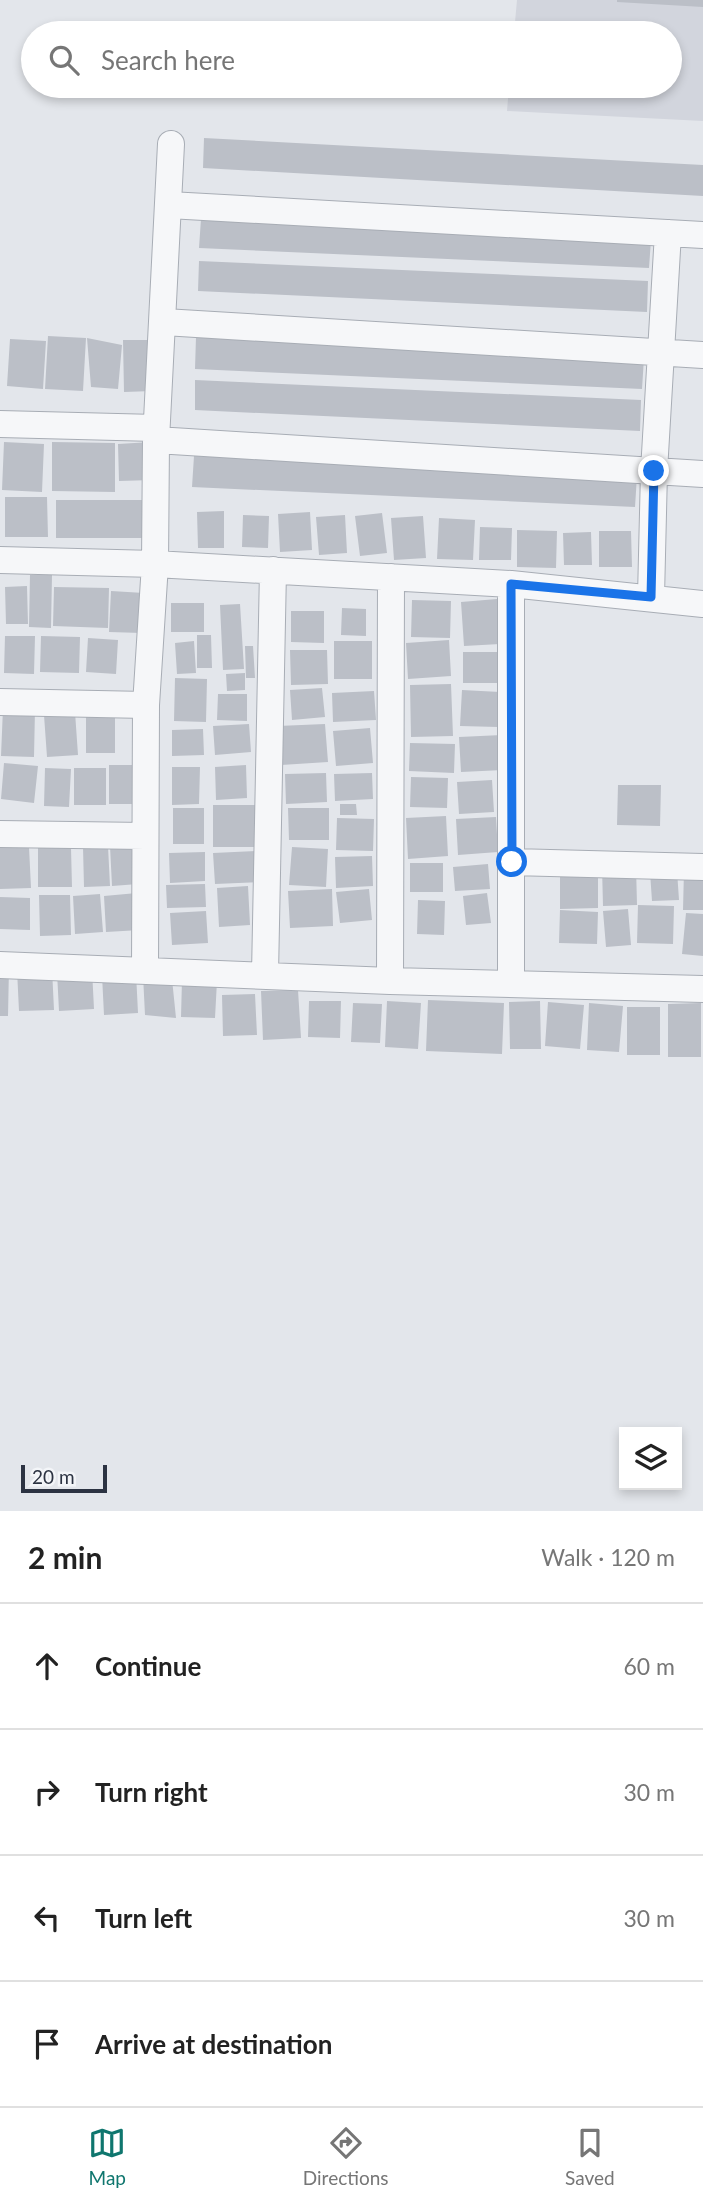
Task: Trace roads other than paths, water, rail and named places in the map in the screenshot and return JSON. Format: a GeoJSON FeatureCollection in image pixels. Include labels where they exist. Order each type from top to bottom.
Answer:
{"type":"FeatureCollection","features":[{"type":"Feature","properties":{"kind":"street"},"geometry":{"type":"LineString","coordinates":[[145,970],[146,705],[155,564],[156,434],[164,322],[171,144]]}},
{"type":"Feature","properties":{"kind":"street"},"geometry":{"type":"LineString","coordinates":[[169,205],[703,235]]}},
{"type":"Feature","properties":{"kind":"street"},"geometry":{"type":"LineString","coordinates":[[651,597],[654,471],[668,233]]}},
{"type":"Feature","properties":{"kind":"street"},"geometry":{"type":"LineString","coordinates":[[164,322],[703,355]]}},
{"type":"Feature","properties":{"kind":"street"},"geometry":{"type":"LineString","coordinates":[[0,424],[703,474]]}},
{"type":"Feature","properties":{"kind":"street"},"geometry":{"type":"LineString","coordinates":[[0,561],[155,564],[511,584],[703,604]]}},
{"type":"Feature","properties":{"kind":"street"},"geometry":{"type":"LineString","coordinates":[[265,974],[273,570]]}},
{"type":"Feature","properties":{"kind":"street"},"geometry":{"type":"LineString","coordinates":[[390,982],[391,577]]}},
{"type":"Feature","properties":{"kind":"street"},"geometry":{"type":"LineString","coordinates":[[511,584],[511,984]]}},
{"type":"Feature","properties":{"kind":"street"},"geometry":{"type":"LineString","coordinates":[[0,702],[146,705]]}},
{"type":"Feature","properties":{"kind":"street"},"geometry":{"type":"LineString","coordinates":[[0,834],[145,836]]}},
{"type":"Feature","properties":{"kind":"street"},"geometry":{"type":"LineString","coordinates":[[512,862],[703,867]]}},
{"type":"Feature","properties":{"kind":"street"},"geometry":{"type":"LineString","coordinates":[[0,965],[265,974],[390,982],[703,989]]}}]}
